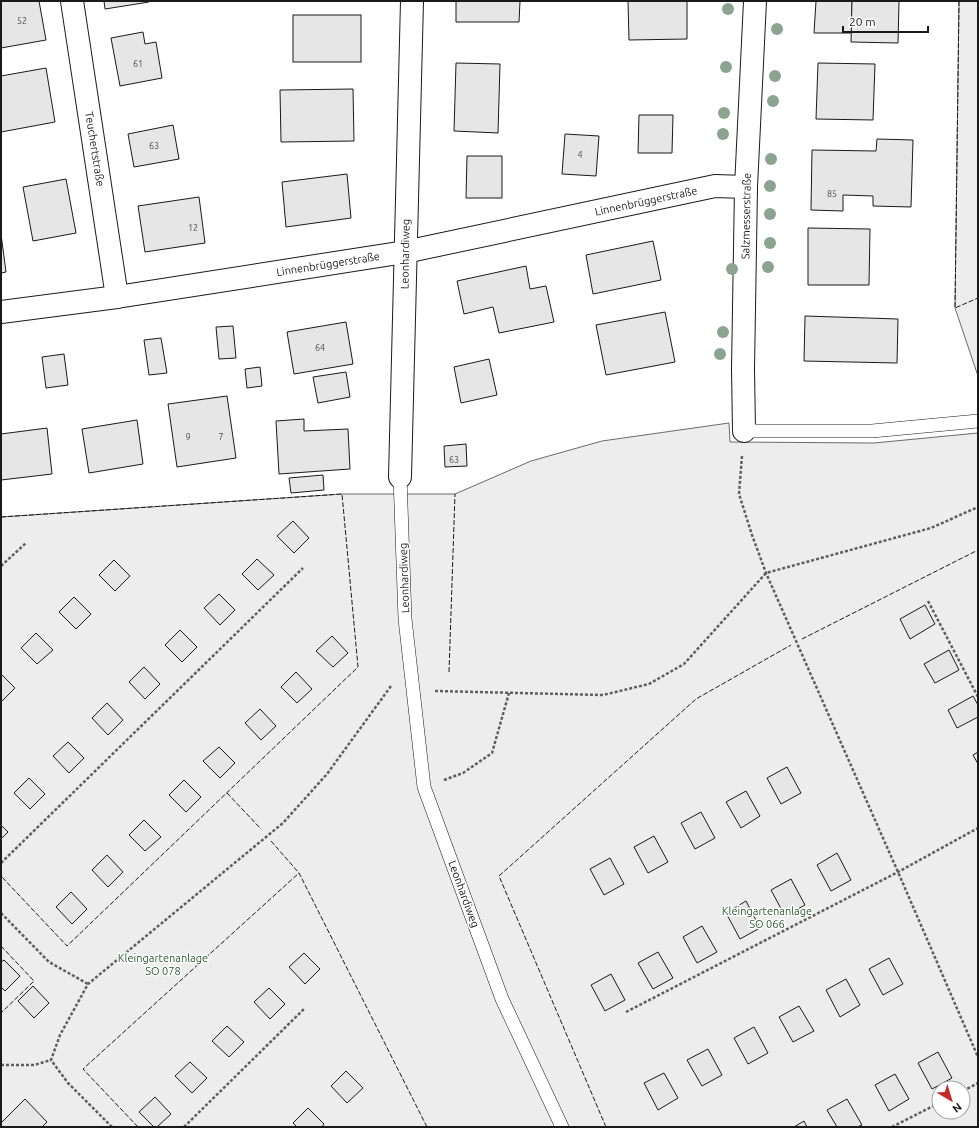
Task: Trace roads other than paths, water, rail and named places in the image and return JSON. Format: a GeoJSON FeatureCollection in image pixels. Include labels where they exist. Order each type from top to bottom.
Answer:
{"type":"FeatureCollection","features":[{"type":"Feature","properties":{"kind":"street","name":"Teuchertstraße"},"geometry":{"type":"LineString","coordinates":[[72,1],[117,297]]}},
{"type":"Feature","properties":{"kind":"street","name":"Leonhardiweg"},"geometry":{"type":"LineString","coordinates":[[400,477],[412,1]]}},
{"type":"Feature","properties":{"kind":"street","name":"Salzmesserstraße"},"geometry":{"type":"LineString","coordinates":[[744,431],[743,369],[746,187],[755,1]]}},
{"type":"Feature","properties":{"kind":"street","name":"Linnenbrüggerstraße"},"geometry":{"type":"LineString","coordinates":[[1,312],[117,297],[405,252],[715,186],[746,187]]}},
{"type":"Feature","properties":{"kind":"lane"},"geometry":{"type":"LineString","coordinates":[[744,431],[872,431],[978,421]]}},
{"type":"Feature","properties":{"kind":"lane","name":"Leonhardiweg"},"geometry":{"type":"LineString","coordinates":[[400,477],[405,619],[424,787],[502,999],[562,1127]]}},
{"type":"Feature","properties":{"kind":"park label","name":"Kleingartenanlage SO 066"},"geometry":{"type":"Point","coordinates":[767,917]}},
{"type":"Feature","properties":{"kind":"park label","name":"Kleingartenanlage SO 078"},"geometry":{"type":"Point","coordinates":[163,964]}}]}
